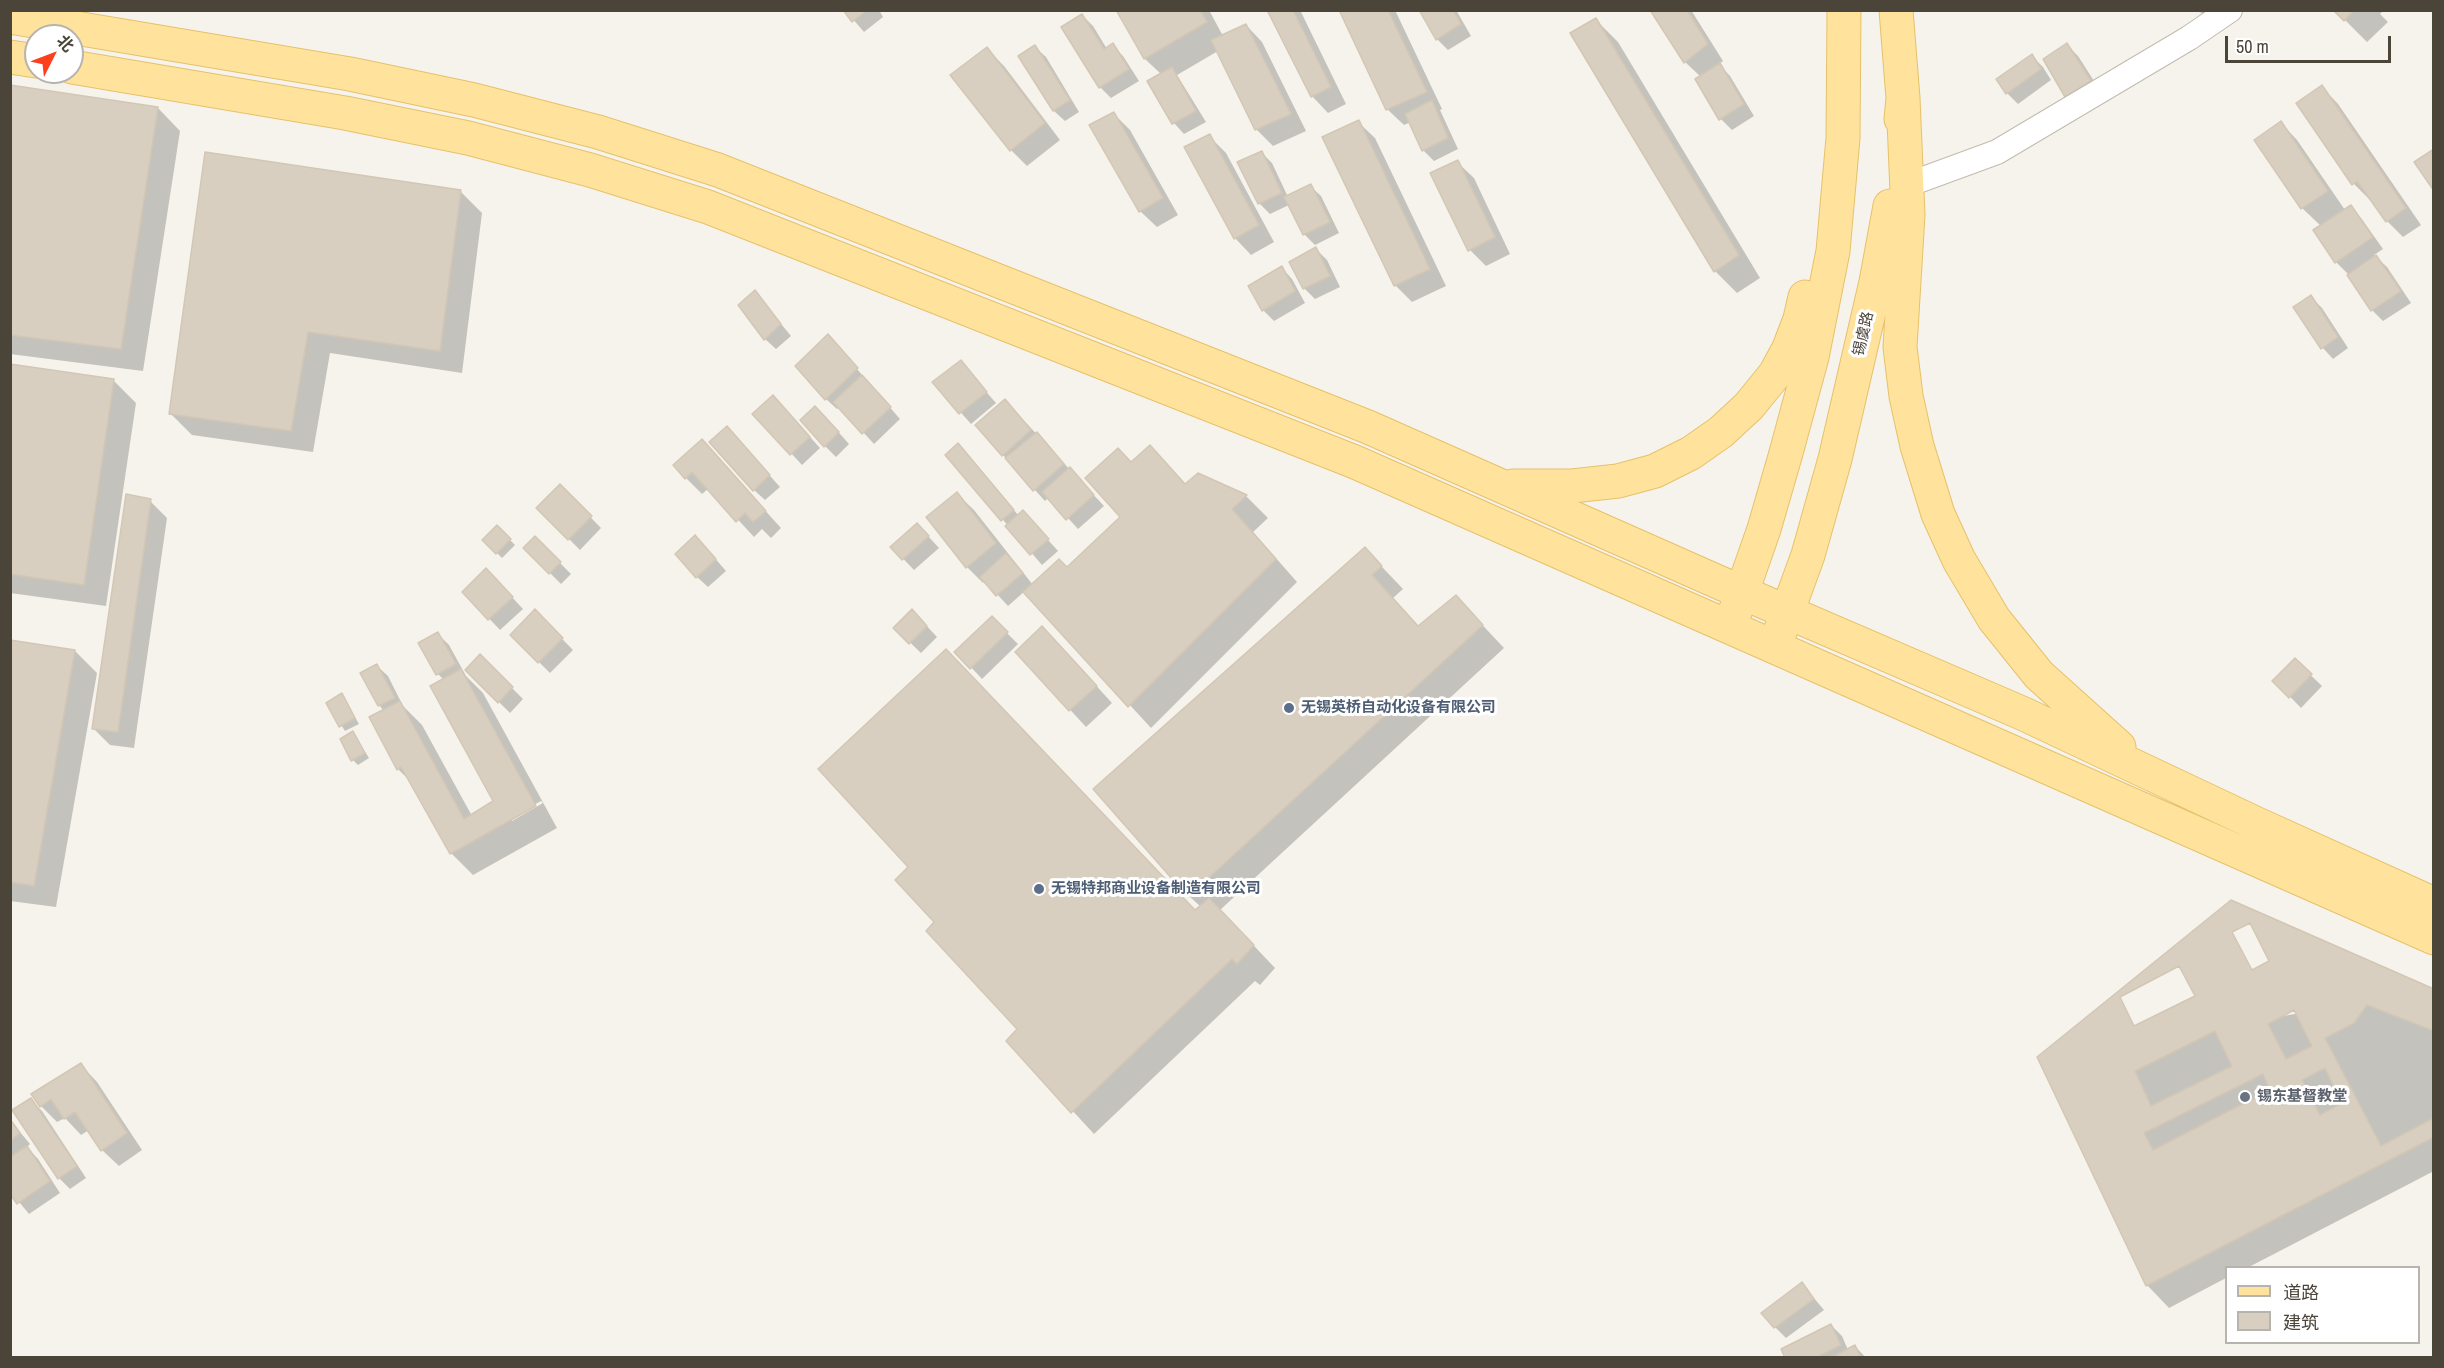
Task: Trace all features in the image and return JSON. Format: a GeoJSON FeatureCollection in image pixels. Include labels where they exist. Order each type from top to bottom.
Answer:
{"type":"FeatureCollection","features":[{"type":"Feature","properties":{"kind":"main road"},"geometry":{"type":"LineString","coordinates":[[1728,626],[1743,593],[1783,464],[1812,357],[1833,251],[1843,138],[1844,10]]}},
{"type":"Feature","properties":{"kind":"main road","name":"锡虞路"},"geometry":{"type":"LineString","coordinates":[[1773,648],[1809,555],[1835,459],[1876,282],[1892,194],[1903,98],[1896,10]]}},
{"type":"Feature","properties":{"kind":"main road"},"geometry":{"type":"LineString","coordinates":[[10,17],[350,74],[474,100],[598,132],[718,170],[1368,427],[2024,714],[2257,824],[2433,903]]}},
{"type":"Feature","properties":{"kind":"main road"},"geometry":{"type":"LineString","coordinates":[[84,69],[345,113],[468,138],[590,170],[708,207],[1355,462],[2229,850],[2433,938]]}},
{"type":"Feature","properties":{"kind":"main road"},"geometry":{"type":"LineString","coordinates":[[1903,98],[1908,215],[1900,347],[1906,396],[1917,446],[1938,513],[1959,560],[1994,619],[2039,675],[2100,732],[2158,778]]}},
{"type":"Feature","properties":{"kind":"main road"},"geometry":{"type":"LineString","coordinates":[[1502,486],[1572,486],[1618,481],[1655,471],[1698,448],[1721,432],[1749,406],[1775,374],[1800,320],[1824,191],[1843,138]]}},
{"type":"Feature","properties":{"kind":"street"},"geometry":{"type":"LineString","coordinates":[[1907,185],[1997,152],[2189,38],[2230,10]]}},
{"type":"Feature","properties":{"kind":"building"},"geometry":{"type":"Polygon","coordinates":[[[843,10],[867,10],[852,22],[843,10]]]}},
{"type":"Feature","properties":{"kind":"building"},"geometry":{"type":"Polygon","coordinates":[[[1116,10],[1200,10],[1207,22],[1144,59],[1116,10]]]}},
{"type":"Feature","properties":{"kind":"building"},"geometry":{"type":"Polygon","coordinates":[[[1267,10],[1293,10],[1331,87],[1311,97],[1267,10]]]}},
{"type":"Feature","properties":{"kind":"building"},"geometry":{"type":"Polygon","coordinates":[[[1339,10],[1388,10],[1427,92],[1386,110],[1339,10]]]}},
{"type":"Feature","properties":{"kind":"building"},"geometry":{"type":"Polygon","coordinates":[[[1419,10],[1453,10],[1461,24],[1436,40],[1419,10]]]}},
{"type":"Feature","properties":{"kind":"building"},"geometry":{"type":"Polygon","coordinates":[[[1650,10],[1687,10],[1708,44],[1684,63],[1650,10]]]}},
{"type":"Feature","properties":{"kind":"building"},"geometry":{"type":"Polygon","coordinates":[[[2333,10],[2354,10],[2344,21],[2333,10]]]}},
{"type":"Feature","properties":{"kind":"building"},"geometry":{"type":"Polygon","coordinates":[[[1082,14],[1104,49],[1113,43],[1129,69],[1099,88],[1061,27],[1082,14]]]}},
{"type":"Feature","properties":{"kind":"building"},"geometry":{"type":"Polygon","coordinates":[[[1596,18],[1739,255],[1714,272],[1570,33],[1596,18]]]}},
{"type":"Feature","properties":{"kind":"building"},"geometry":{"type":"Polygon","coordinates":[[[1246,24],[1291,114],[1255,130],[1211,40],[1246,24]]]}},
{"type":"Feature","properties":{"kind":"building"},"geometry":{"type":"Polygon","coordinates":[[[2067,43],[2091,81],[2065,97],[2043,59],[2067,43]]]}},
{"type":"Feature","properties":{"kind":"building"},"geometry":{"type":"Polygon","coordinates":[[[1035,45],[1070,100],[1053,111],[1018,56],[1035,45]]]}},
{"type":"Feature","properties":{"kind":"building"},"geometry":{"type":"Polygon","coordinates":[[[987,47],[1045,123],[1010,151],[950,75],[987,47]]]}},
{"type":"Feature","properties":{"kind":"building"},"geometry":{"type":"Polygon","coordinates":[[[2032,54],[2041,69],[2006,94],[1996,79],[2032,54]]]}},
{"type":"Feature","properties":{"kind":"building"},"geometry":{"type":"Polygon","coordinates":[[[1720,63],[1744,104],[1719,120],[1695,79],[1720,63]]]}},
{"type":"Feature","properties":{"kind":"building"},"geometry":{"type":"Polygon","coordinates":[[[1172,67],[1196,111],[1172,124],[1147,81],[1172,67]]]}},
{"type":"Feature","properties":{"kind":"building"},"geometry":{"type":"Polygon","coordinates":[[[10,85],[158,107],[121,349],[10,335],[10,85]]]}},
{"type":"Feature","properties":{"kind":"building"},"geometry":{"type":"Polygon","coordinates":[[[2322,85],[2406,208],[2386,222],[2357,181],[2352,185],[2296,103],[2322,85]]]}},
{"type":"Feature","properties":{"kind":"building"},"geometry":{"type":"Polygon","coordinates":[[[1432,100],[1448,138],[1422,151],[1405,114],[1432,100]]]}},
{"type":"Feature","properties":{"kind":"building"},"geometry":{"type":"Polygon","coordinates":[[[1114,112],[1163,198],[1139,212],[1089,125],[1114,112]]]}},
{"type":"Feature","properties":{"kind":"building"},"geometry":{"type":"Polygon","coordinates":[[[1359,120],[1430,269],[1394,286],[1322,137],[1359,120]]]}},
{"type":"Feature","properties":{"kind":"building"},"geometry":{"type":"Polygon","coordinates":[[[2281,121],[2328,191],[2301,209],[2254,140],[2281,121]]]}},
{"type":"Feature","properties":{"kind":"building"},"geometry":{"type":"Polygon","coordinates":[[[1210,134],[1259,225],[1234,239],[1184,147],[1210,134]]]}},
{"type":"Feature","properties":{"kind":"building"},"geometry":{"type":"Polygon","coordinates":[[[2434,149],[2434,191],[2414,162],[2434,149]]]}},
{"type":"Feature","properties":{"kind":"building"},"geometry":{"type":"Polygon","coordinates":[[[1262,151],[1282,193],[1258,204],[1237,162],[1262,151]]]}},
{"type":"Feature","properties":{"kind":"building"},"geometry":{"type":"Polygon","coordinates":[[[205,152],[461,190],[440,351],[308,332],[291,431],[169,414],[205,152]]]}},
{"type":"Feature","properties":{"kind":"building"},"geometry":{"type":"Polygon","coordinates":[[[1458,160],[1495,237],[1468,251],[1430,173],[1458,160]]]}},
{"type":"Feature","properties":{"kind":"building"},"geometry":{"type":"Polygon","coordinates":[[[1311,184],[1330,222],[1303,235],[1284,197],[1311,184]]]}},
{"type":"Feature","properties":{"kind":"building"},"geometry":{"type":"Polygon","coordinates":[[[2351,205],[2373,237],[2335,263],[2313,230],[2351,205]]]}},
{"type":"Feature","properties":{"kind":"building"},"geometry":{"type":"Polygon","coordinates":[[[1316,247],[1330,276],[1303,289],[1289,262],[1316,247]]]}},
{"type":"Feature","properties":{"kind":"building"},"geometry":{"type":"Polygon","coordinates":[[[2376,255],[2401,291],[2371,311],[2347,275],[2376,255]]]}},
{"type":"Feature","properties":{"kind":"building"},"geometry":{"type":"Polygon","coordinates":[[[1282,266],[1295,291],[1262,311],[1248,286],[1282,266]]]}},
{"type":"Feature","properties":{"kind":"building"},"geometry":{"type":"Polygon","coordinates":[[[755,290],[781,324],[764,340],[738,305],[755,290]]]}},
{"type":"Feature","properties":{"kind":"building"},"geometry":{"type":"Polygon","coordinates":[[[2311,295],[2338,337],[2321,349],[2293,307],[2311,295]]]}},
{"type":"Feature","properties":{"kind":"building"},"geometry":{"type":"Polygon","coordinates":[[[828,334],[858,368],[825,400],[795,366],[828,334]]]}},
{"type":"Feature","properties":{"kind":"building"},"geometry":{"type":"Polygon","coordinates":[[[961,360],[987,392],[959,414],[932,382],[961,360]]]}},
{"type":"Feature","properties":{"kind":"building"},"geometry":{"type":"Polygon","coordinates":[[[10,364],[114,379],[84,585],[10,574],[10,364]]]}},
{"type":"Feature","properties":{"kind":"building"},"geometry":{"type":"Polygon","coordinates":[[[862,375],[891,407],[862,434],[833,402],[862,375]]]}},
{"type":"Feature","properties":{"kind":"building"},"geometry":{"type":"Polygon","coordinates":[[[773,395],[810,437],[790,455],[752,414],[773,395]]]}},
{"type":"Feature","properties":{"kind":"building"},"geometry":{"type":"Polygon","coordinates":[[[1005,399],[1031,430],[1002,456],[975,425],[1005,399]]]}},
{"type":"Feature","properties":{"kind":"building"},"geometry":{"type":"Polygon","coordinates":[[[815,406],[839,432],[824,447],[800,420],[815,406]]]}},
{"type":"Feature","properties":{"kind":"building"},"geometry":{"type":"Polygon","coordinates":[[[727,426],[770,475],[753,491],[709,442],[727,426]]]}},
{"type":"Feature","properties":{"kind":"building"},"geometry":{"type":"Polygon","coordinates":[[[1037,432],[1064,464],[1033,491],[1005,458],[1037,432]]]}},
{"type":"Feature","properties":{"kind":"building"},"geometry":{"type":"Polygon","coordinates":[[[702,439],[766,511],[753,522],[745,513],[736,522],[692,472],[685,479],[673,465],[702,439]]]}},
{"type":"Feature","properties":{"kind":"building"},"geometry":{"type":"Polygon","coordinates":[[[958,443],[1014,510],[1001,521],[945,455],[958,443]]]}},
{"type":"Feature","properties":{"kind":"building"},"geometry":{"type":"Polygon","coordinates":[[[1150,445],[1185,484],[1198,473],[1247,495],[1232,509],[1276,559],[1128,707],[1023,592],[1059,559],[1067,567],[1120,517],[1085,478],[1118,448],[1131,462],[1150,445]]]}},
{"type":"Feature","properties":{"kind":"building"},"geometry":{"type":"Polygon","coordinates":[[[1070,467],[1094,495],[1066,520],[1042,492],[1070,467]]]}},
{"type":"Feature","properties":{"kind":"building"},"geometry":{"type":"Polygon","coordinates":[[[560,484],[592,516],[568,540],[536,508],[560,484]]]}},
{"type":"Feature","properties":{"kind":"building"},"geometry":{"type":"Polygon","coordinates":[[[957,492],[996,543],[966,568],[926,517],[957,492]]]}},
{"type":"Feature","properties":{"kind":"building"},"geometry":{"type":"Polygon","coordinates":[[[126,494],[151,499],[118,732],[92,729],[126,494]]]}},
{"type":"Feature","properties":{"kind":"building"},"geometry":{"type":"Polygon","coordinates":[[[1023,510],[1049,539],[1030,555],[1005,526],[1023,510]]]}},
{"type":"Feature","properties":{"kind":"building"},"geometry":{"type":"Polygon","coordinates":[[[917,523],[929,536],[902,560],[890,547],[917,523]]]}},
{"type":"Feature","properties":{"kind":"building"},"geometry":{"type":"Polygon","coordinates":[[[497,525],[511,539],[496,554],[482,540],[497,525]]]}},
{"type":"Feature","properties":{"kind":"building"},"geometry":{"type":"Polygon","coordinates":[[[695,535],[716,559],[696,578],[675,554],[695,535]]]}},
{"type":"Feature","properties":{"kind":"building"},"geometry":{"type":"Polygon","coordinates":[[[535,536],[561,562],[549,574],[523,548],[535,536]]]}},
{"type":"Feature","properties":{"kind":"building","name":"无锡英桥自动化设备有限公司"},"geometry":{"type":"Polygon","coordinates":[[[1365,547],[1382,566],[1372,575],[1418,626],[1456,595],[1483,625],[1188,897],[1093,789],[1365,547]]]}},
{"type":"Feature","properties":{"kind":"building"},"geometry":{"type":"Polygon","coordinates":[[[1006,553],[1023,573],[996,596],[980,577],[1006,553]]]}},
{"type":"Feature","properties":{"kind":"building"},"geometry":{"type":"Polygon","coordinates":[[[486,568],[513,597],[488,620],[462,592],[486,568]]]}},
{"type":"Feature","properties":{"kind":"building"},"geometry":{"type":"Polygon","coordinates":[[[535,609],[563,638],[538,663],[510,635],[535,609]]]}},
{"type":"Feature","properties":{"kind":"building"},"geometry":{"type":"Polygon","coordinates":[[[912,609],[927,626],[909,644],[893,628],[912,609]]]}},
{"type":"Feature","properties":{"kind":"building"},"geometry":{"type":"Polygon","coordinates":[[[992,616],[1008,632],[970,669],[954,652],[992,616]]]}},
{"type":"Feature","properties":{"kind":"building"},"geometry":{"type":"Polygon","coordinates":[[[1042,626],[1097,686],[1069,711],[1015,652],[1042,626]]]}},
{"type":"Feature","properties":{"kind":"building"},"geometry":{"type":"Polygon","coordinates":[[[438,632],[456,664],[436,675],[418,643],[438,632]]]}},
{"type":"Feature","properties":{"kind":"building"},"geometry":{"type":"Polygon","coordinates":[[[10,640],[75,650],[34,886],[10,882],[10,640]]]}},
{"type":"Feature","properties":{"kind":"building","name":"无锡特邦商业设备制造有限公司"},"geometry":{"type":"Polygon","coordinates":[[[946,649],[1195,910],[1209,898],[1254,945],[1237,964],[1232,959],[1071,1113],[1006,1041],[1017,1029],[926,931],[934,922],[895,880],[908,867],[818,769],[946,649]]]}},
{"type":"Feature","properties":{"kind":"building"},"geometry":{"type":"Polygon","coordinates":[[[480,654],[513,687],[498,703],[465,670],[480,654]]]}},
{"type":"Feature","properties":{"kind":"building"},"geometry":{"type":"Polygon","coordinates":[[[2295,658],[2312,674],[2289,698],[2272,681],[2295,658]]]}},
{"type":"Feature","properties":{"kind":"building"},"geometry":{"type":"Polygon","coordinates":[[[377,664],[395,698],[378,706],[360,673],[377,664]]]}},
{"type":"Feature","properties":{"kind":"building"},"geometry":{"type":"Polygon","coordinates":[[[461,669],[536,806],[450,854],[401,767],[397,770],[369,717],[400,701],[464,819],[493,801],[430,686],[461,669]]]}},
{"type":"Feature","properties":{"kind":"building"},"geometry":{"type":"Polygon","coordinates":[[[342,693],[355,718],[339,727],[326,703],[342,693]]]}},
{"type":"Feature","properties":{"kind":"building"},"geometry":{"type":"Polygon","coordinates":[[[353,731],[365,753],[351,761],[340,739],[353,731]]]}},
{"type":"Feature","properties":{"kind":"building","name":"锡东基督教堂"},"geometry":{"type":"Polygon","coordinates":[[[2231,900],[2434,989],[2434,1137],[2146,1286],[2037,1057],[2231,900]]]}},
{"type":"Feature","properties":{"kind":"building"},"geometry":{"type":"Polygon","coordinates":[[[2250,923],[2269,961],[2252,970],[2232,932],[2250,923]]]}},
{"type":"Feature","properties":{"kind":"building"},"geometry":{"type":"Polygon","coordinates":[[[2179,966],[2195,996],[2134,1026],[2120,997],[2179,966]]]}},
{"type":"Feature","properties":{"kind":"building"},"geometry":{"type":"Polygon","coordinates":[[[2367,1005],[2434,1031],[2434,1118],[2381,1146],[2325,1038],[2354,1023],[2367,1005]]]}},
{"type":"Feature","properties":{"kind":"building"},"geometry":{"type":"Polygon","coordinates":[[[2294,1010],[2312,1046],[2286,1059],[2268,1024],[2294,1010]]]}},
{"type":"Feature","properties":{"kind":"building"},"geometry":{"type":"Polygon","coordinates":[[[2215,1031],[2232,1066],[2151,1106],[2135,1071],[2215,1031]]]}},
{"type":"Feature","properties":{"kind":"building"},"geometry":{"type":"Polygon","coordinates":[[[81,1063],[127,1133],[101,1151],[75,1112],[64,1119],[51,1099],[40,1107],[31,1094],[81,1063]]]}},
{"type":"Feature","properties":{"kind":"building"},"geometry":{"type":"Polygon","coordinates":[[[2325,1068],[2342,1103],[2320,1115],[2302,1080],[2325,1068]]]}},
{"type":"Feature","properties":{"kind":"building"},"geometry":{"type":"Polygon","coordinates":[[[2263,1074],[2270,1090],[2153,1150],[2144,1133],[2263,1074]]]}},
{"type":"Feature","properties":{"kind":"building"},"geometry":{"type":"Polygon","coordinates":[[[31,1098],[77,1166],[58,1179],[12,1110],[31,1098]]]}},
{"type":"Feature","properties":{"kind":"building"},"geometry":{"type":"Polygon","coordinates":[[[10,1119],[20,1133],[10,1141],[10,1119]]]}},
{"type":"Feature","properties":{"kind":"building"},"geometry":{"type":"Polygon","coordinates":[[[27,1146],[50,1181],[17,1204],[10,1194],[10,1157],[27,1146]]]}},
{"type":"Feature","properties":{"kind":"building"},"geometry":{"type":"Polygon","coordinates":[[[1802,1282],[1814,1299],[1774,1328],[1761,1313],[1802,1282]]]}},
{"type":"Feature","properties":{"kind":"building"},"geometry":{"type":"Polygon","coordinates":[[[1831,1324],[1841,1345],[1815,1358],[1785,1358],[1781,1349],[1831,1324]]]}},
{"type":"Feature","properties":{"kind":"building"},"geometry":{"type":"Polygon","coordinates":[[[1855,1345],[1861,1358],[1830,1358],[1855,1345]]]}},
{"type":"Feature","properties":{"kind":"place","name":"无锡英桥自动化设备有限公司"},"geometry":{"type":"Point","coordinates":[1289,708]}},
{"type":"Feature","properties":{"kind":"place","name":"无锡特邦商业设备制造有限公司"},"geometry":{"type":"Point","coordinates":[1039,889]}},
{"type":"Feature","properties":{"kind":"place","name":"锡东基督教堂"},"geometry":{"type":"Point","coordinates":[2245,1097]}}]}
